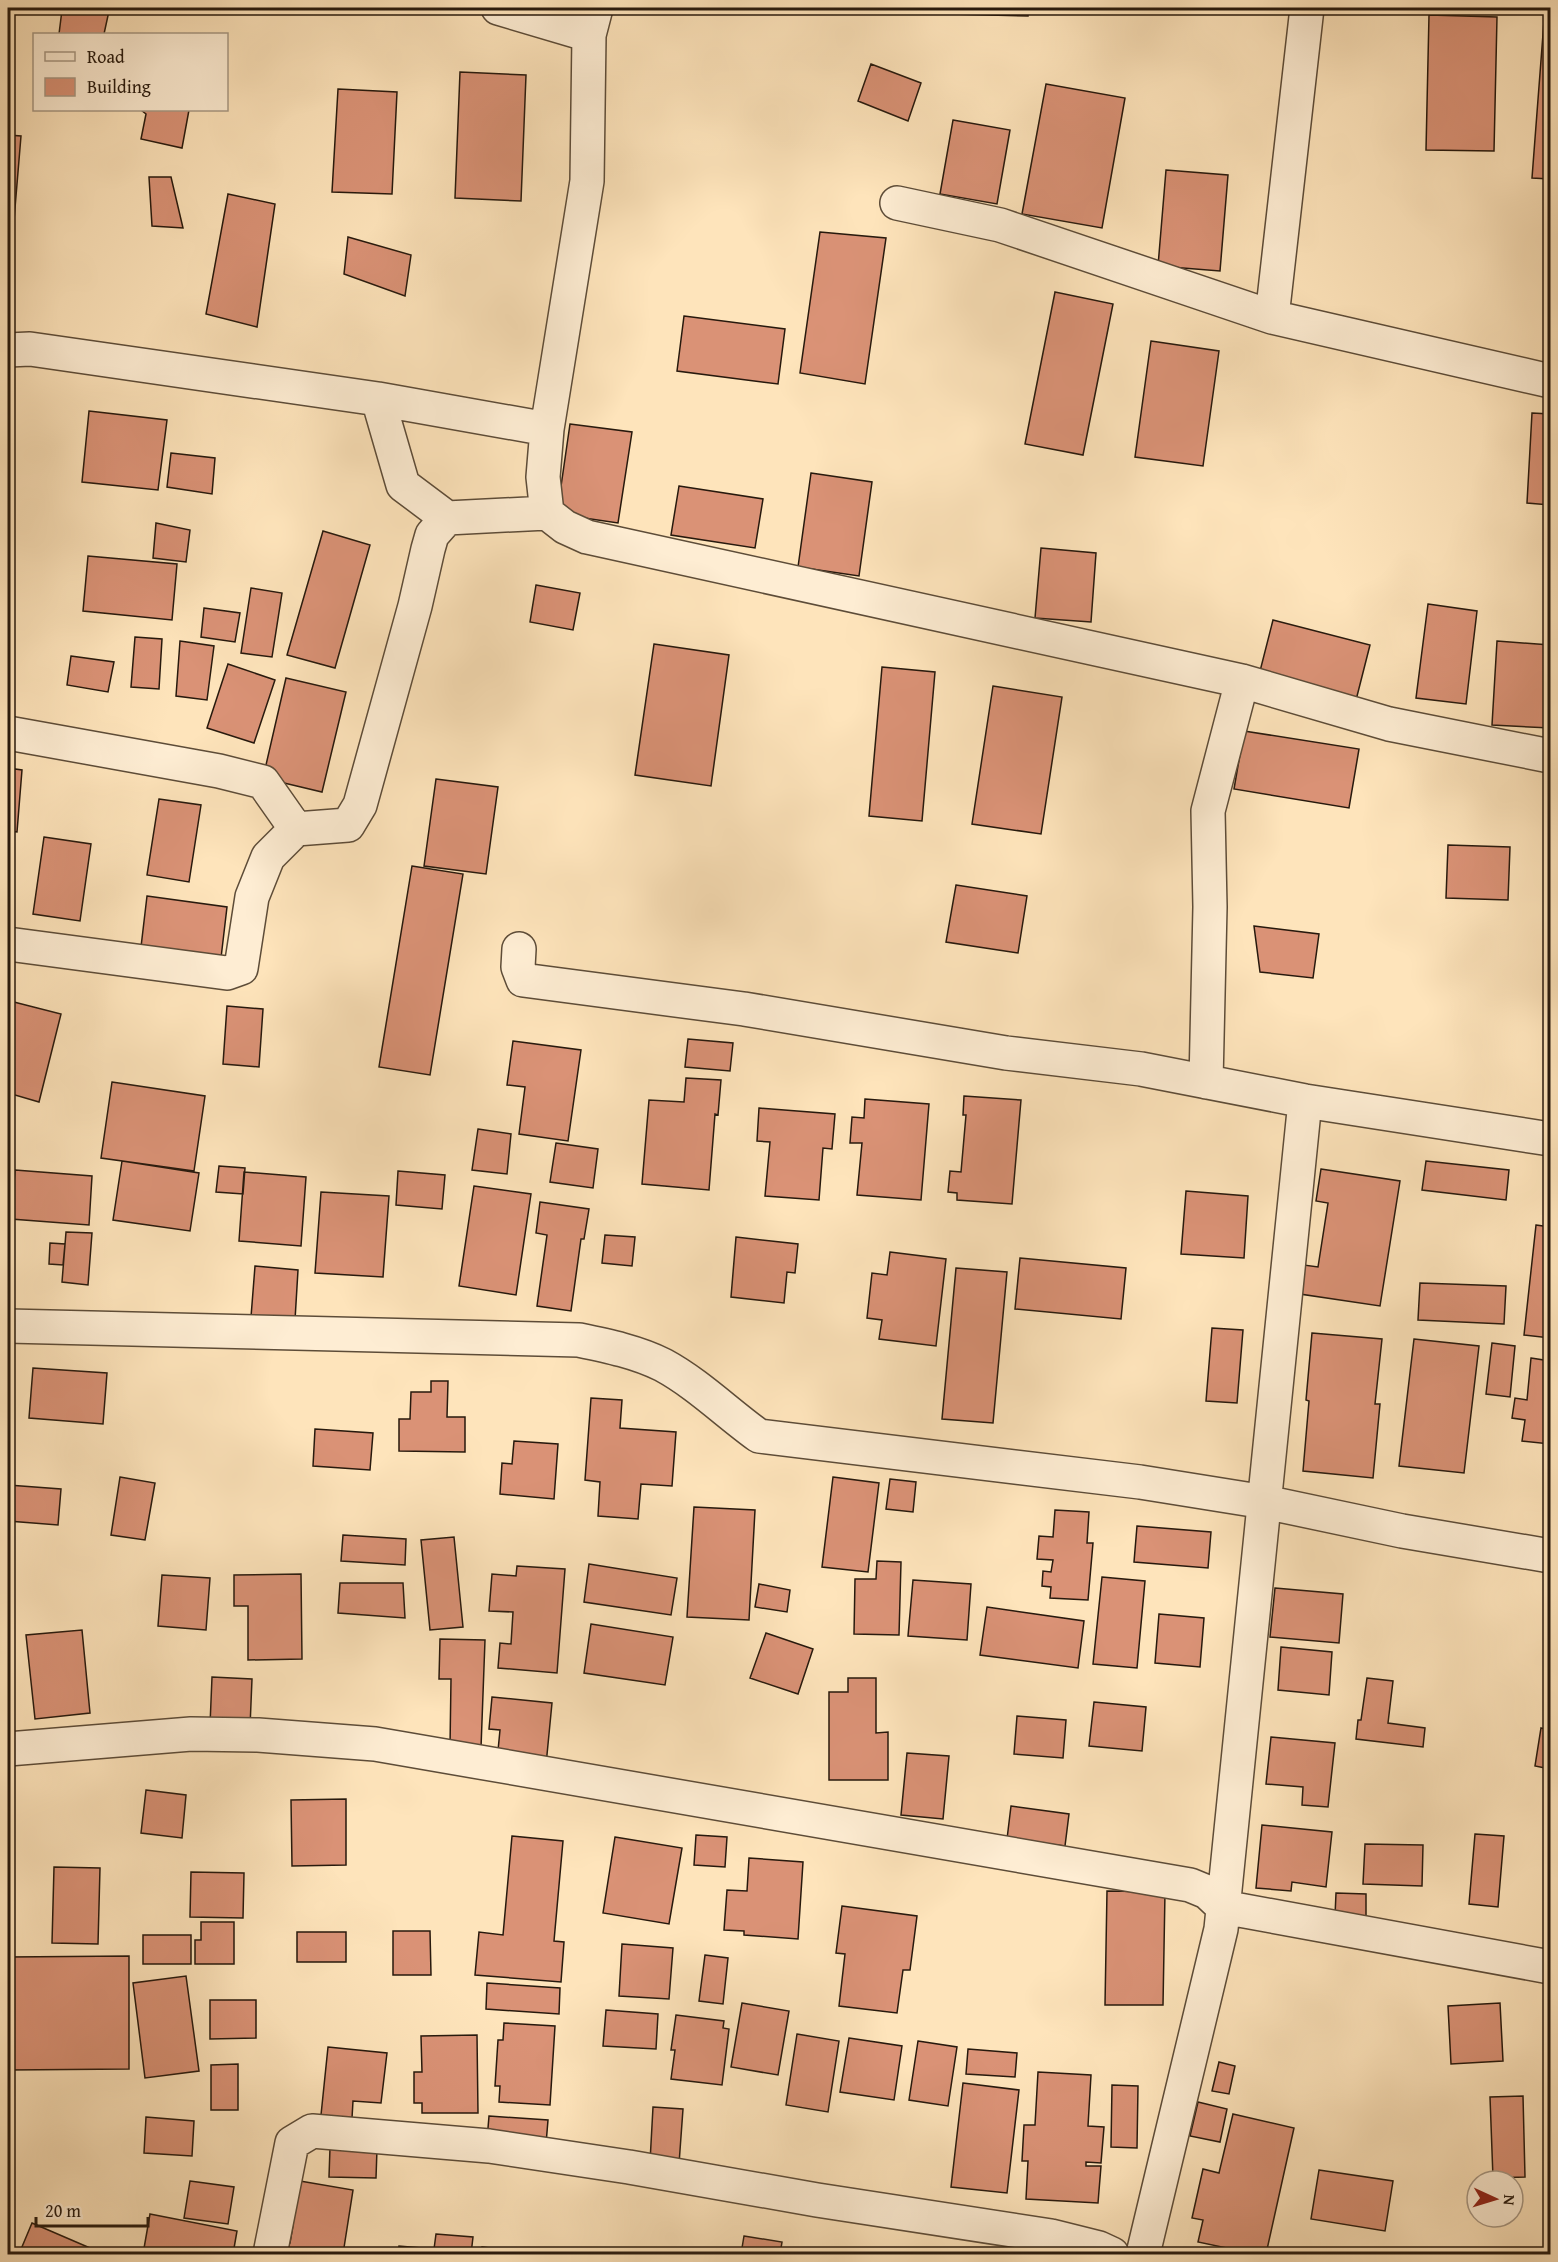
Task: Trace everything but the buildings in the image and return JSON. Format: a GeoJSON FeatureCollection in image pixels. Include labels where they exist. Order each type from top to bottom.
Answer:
{"type":"FeatureCollection","features":[{"type":"Feature","properties":{"kind":"street"},"geometry":{"type":"LineString","coordinates":[[498,8],[593,21],[587,182],[547,429],[543,477],[547,513]]}},
{"type":"Feature","properties":{"kind":"street"},"geometry":{"type":"LineString","coordinates":[[1272,317],[1307,8]]}},
{"type":"Feature","properties":{"kind":"street"},"geometry":{"type":"LineString","coordinates":[[897,203],[1000,225],[1272,317],[1551,381]]}},
{"type":"Feature","properties":{"kind":"street"},"geometry":{"type":"LineString","coordinates":[[8,350],[30,350],[378,399],[547,429]]}},
{"type":"Feature","properties":{"kind":"street"},"geometry":{"type":"LineString","coordinates":[[378,399],[403,485],[447,518],[547,513],[565,527],[587,537],[1242,681],[1389,724],[1551,756]]}},
{"type":"Feature","properties":{"kind":"street"},"geometry":{"type":"LineString","coordinates":[[8,944],[227,973],[241,968],[252,897],[268,857],[296,829],[348,825],[360,805],[415,606],[432,535],[447,518]]}},
{"type":"Feature","properties":{"kind":"street"},"geometry":{"type":"LineString","coordinates":[[1206,1082],[1210,907],[1208,811],[1242,681]]}},
{"type":"Feature","properties":{"kind":"street"},"geometry":{"type":"LineString","coordinates":[[8,733],[219,771],[263,782],[296,829]]}},
{"type":"Feature","properties":{"kind":"street"},"geometry":{"type":"LineString","coordinates":[[519,949],[518,967],[523,980],[744,1009],[1006,1053],[1141,1069],[1305,1101],[1551,1139]]}},
{"type":"Feature","properties":{"kind":"street"},"geometry":{"type":"LineString","coordinates":[[1143,2254],[1218,1941],[1223,1907],[1305,1101]]}},
{"type":"Feature","properties":{"kind":"street"},"geometry":{"type":"LineString","coordinates":[[8,1326],[579,1340],[620,1348],[662,1365],[697,1386],[759,1436],[1140,1482],[1265,1502],[1402,1531],[1551,1556]]}},
{"type":"Feature","properties":{"kind":"street"},"geometry":{"type":"LineString","coordinates":[[8,1749],[191,1734],[258,1735],[375,1744],[1180,1883],[1207,1892],[1223,1907],[1551,1967]]}},
{"type":"Feature","properties":{"kind":"street"},"geometry":{"type":"LineString","coordinates":[[270,2254],[292,2143],[312,2131],[489,2146],[617,2165],[850,2206],[1051,2236],[1099,2248],[1112,2254]]}}]}
